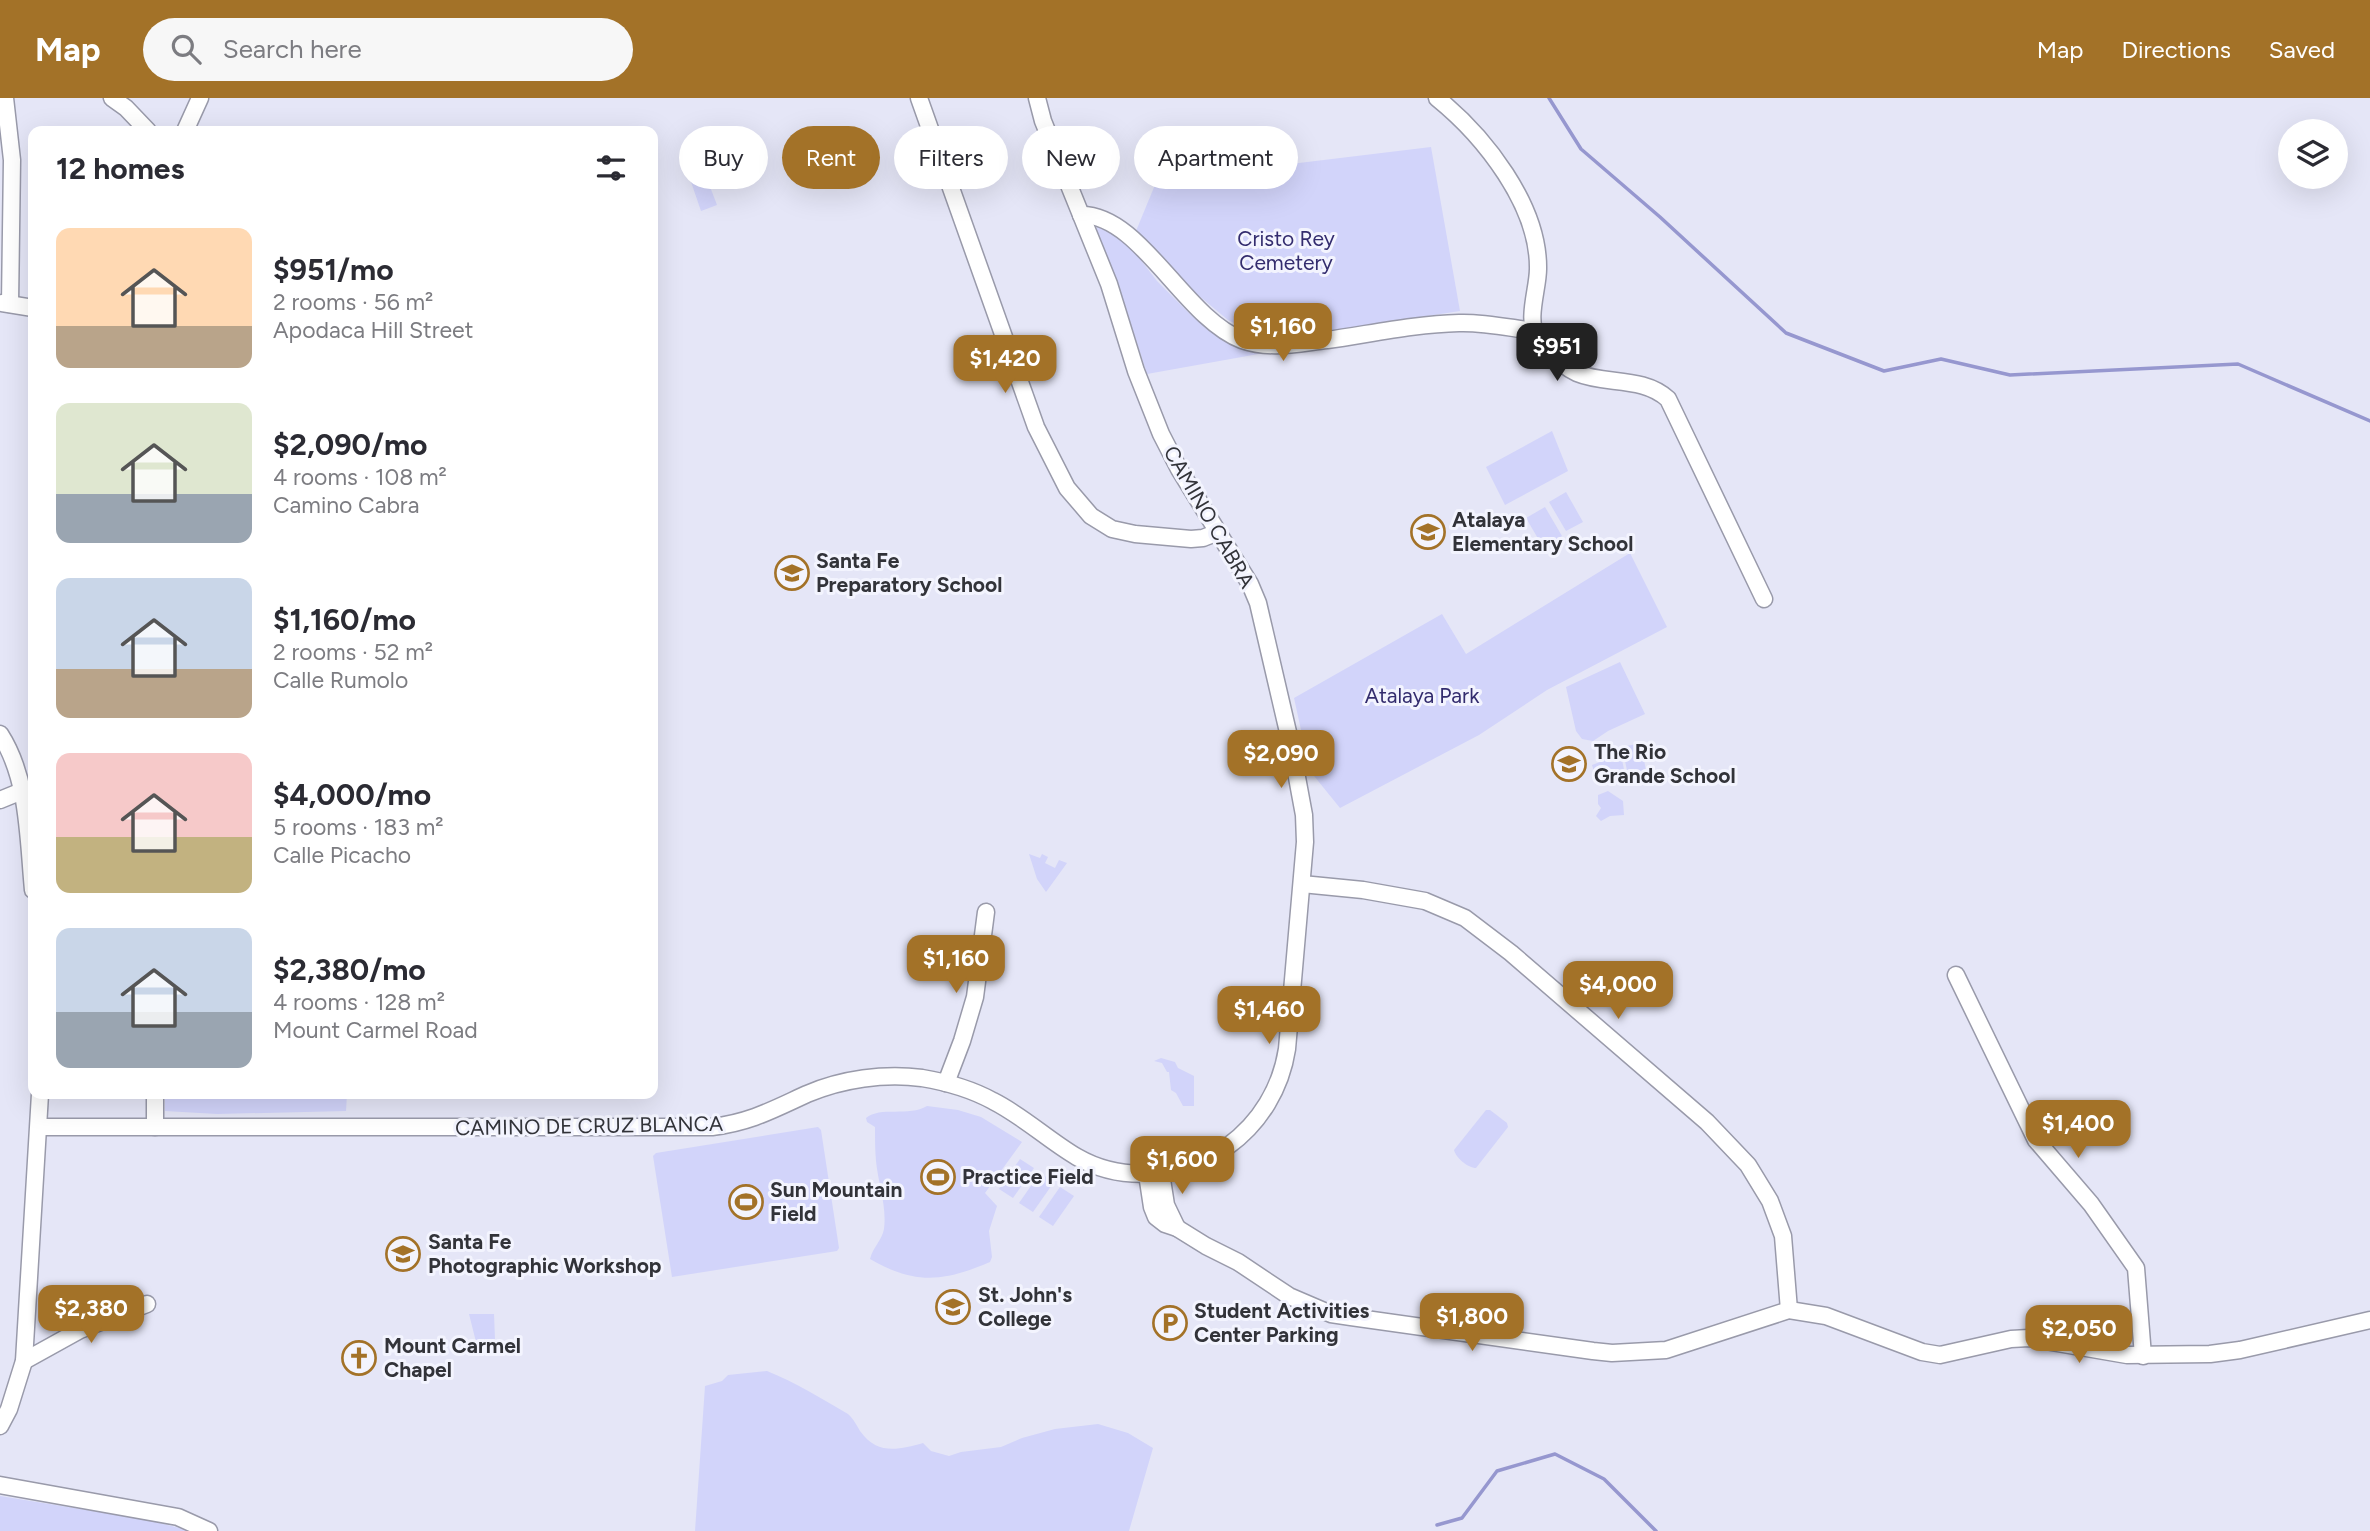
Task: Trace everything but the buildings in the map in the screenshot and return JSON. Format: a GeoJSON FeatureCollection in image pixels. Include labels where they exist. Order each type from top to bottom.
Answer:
{"type":"FeatureCollection","features":[{"type":"Feature","properties":{"kind":"street"},"geometry":{"type":"LineString","coordinates":[[112,98],[143,126]]}},
{"type":"Feature","properties":{"kind":"street"},"geometry":{"type":"LineString","coordinates":[[187,126],[200,98]]}},
{"type":"Feature","properties":{"kind":"street"},"geometry":{"type":"LineString","coordinates":[[919,98],[1036,427],[1067,488],[1091,516],[1112,529],[1191,539],[1218,532]]}},
{"type":"Feature","properties":{"kind":"street","name":"CAMINO CABRA"},"geometry":{"type":"LineString","coordinates":[[1037,98],[1043,121],[1109,284],[1136,371],[1161,434],[1250,584],[1264,627],[1304,815],[1302,884],[1284,1068],[1269,1103],[1242,1135],[1219,1153],[1201,1162],[1154,1173]]}},
{"type":"Feature","properties":{"kind":"street"},"geometry":{"type":"LineString","coordinates":[[1437,98],[1459,116],[1503,167],[1526,216],[1533,233],[1538,268],[1533,314],[1534,331],[1539,342],[1562,365],[1579,374],[1649,388],[1668,399],[1764,598]]}},
{"type":"Feature","properties":{"kind":"street"},"geometry":{"type":"LineString","coordinates":[[5,99],[12,160],[5,303],[28,306]]}},
{"type":"Feature","properties":{"kind":"street"},"geometry":{"type":"LineString","coordinates":[[1082,215],[1107,219],[1130,235],[1181,292],[1225,330],[1257,344],[1287,345],[1460,323],[1534,331]]}},
{"type":"Feature","properties":{"kind":"street"},"geometry":{"type":"LineString","coordinates":[[0,734],[14,762],[22,791],[28,845]]}},
{"type":"Feature","properties":{"kind":"street"},"geometry":{"type":"LineString","coordinates":[[0,800],[22,791]]}},
{"type":"Feature","properties":{"kind":"street"},"geometry":{"type":"LineString","coordinates":[[1302,884],[1363,890],[1425,901],[1465,918],[1511,953],[1707,1122],[1748,1165],[1770,1201],[1779,1222],[1784,1245],[1789,1311]]}},
{"type":"Feature","properties":{"kind":"street"},"geometry":{"type":"LineString","coordinates":[[946,1083],[975,997],[985,912]]}},
{"type":"Feature","properties":{"kind":"street"},"geometry":{"type":"LineString","coordinates":[[1956,975],[2036,1140],[2091,1203],[2136,1268],[2143,1356]]}},
{"type":"Feature","properties":{"kind":"street","name":"CAMINO DE CRUZ BLANCA"},"geometry":{"type":"LineString","coordinates":[[40,1128],[712,1127],[759,1117],[808,1094],[852,1081],[887,1077],[921,1078],[946,1083],[992,1100],[1086,1161],[1114,1171],[1154,1173]]}},
{"type":"Feature","properties":{"kind":"street"},"geometry":{"type":"LineString","coordinates":[[0,1426],[9,1409],[24,1361],[40,1099]]}},
{"type":"Feature","properties":{"kind":"street"},"geometry":{"type":"LineString","coordinates":[[155,1099],[155,1127]]}},
{"type":"Feature","properties":{"kind":"street"},"geometry":{"type":"LineString","coordinates":[[1154,1173],[1152,1207],[1156,1217],[1206,1247],[1251,1269],[1289,1296],[1331,1314],[1612,1353],[1666,1350],[1789,1311],[1826,1316],[1932,1354],[1950,1354],[2011,1339],[2029,1338],[2108,1353],[2143,1356],[2210,1354],[2240,1350],[2370,1321]]}},
{"type":"Feature","properties":{"kind":"street"},"geometry":{"type":"LineString","coordinates":[[24,1361],[80,1330],[147,1304]]}},
{"type":"Feature","properties":{"kind":"street"},"geometry":{"type":"LineString","coordinates":[[0,1485],[178,1517],[209,1531]]}},
{"type":"Feature","properties":{"kind":"green space","name":"Cristo Rey Cemetery"},"geometry":{"type":"Polygon","coordinates":[[[1431,147],[1460,311],[1290,337],[1257,335],[1228,320],[1192,290],[1136,231],[1153,189],[1298,189],[1298,163],[1431,147]]]}},
{"type":"Feature","properties":{"kind":"green space"},"geometry":{"type":"Polygon","coordinates":[[[693,189],[711,189],[717,205],[701,211],[693,189]]]}},
{"type":"Feature","properties":{"kind":"green space"},"geometry":{"type":"Polygon","coordinates":[[[1103,225],[1126,241],[1157,281],[1191,315],[1222,340],[1238,348],[1264,353],[1147,374],[1115,275],[1097,235],[1097,227],[1103,225]]]}},
{"type":"Feature","properties":{"kind":"green space"},"geometry":{"type":"Polygon","coordinates":[[[1552,431],[1568,471],[1505,505],[1486,467],[1552,431]]]}},
{"type":"Feature","properties":{"kind":"green space"},"geometry":{"type":"Polygon","coordinates":[[[1566,492],[1583,522],[1566,531],[1549,502],[1566,492]]]}},
{"type":"Feature","properties":{"kind":"green space"},"geometry":{"type":"Polygon","coordinates":[[[1545,507],[1562,536],[1543,547],[1526,518],[1545,507]]]}},
{"type":"Feature","properties":{"kind":"green space","name":"Atalaya Park"},"geometry":{"type":"Polygon","coordinates":[[[1630,553],[1667,627],[1547,690],[1479,735],[1340,808],[1310,771],[1294,698],[1442,614],[1466,654],[1630,553]]]}},
{"type":"Feature","properties":{"kind":"green space"},"geometry":{"type":"Polygon","coordinates":[[[1620,662],[1645,714],[1593,741],[1582,739],[1576,731],[1566,687],[1620,662]]]}},
{"type":"Feature","properties":{"kind":"green space"},"geometry":{"type":"Polygon","coordinates":[[[1641,743],[1646,771],[1628,775],[1622,747],[1641,743]]]}},
{"type":"Feature","properties":{"kind":"green space"},"geometry":{"type":"Polygon","coordinates":[[[1621,754],[1625,775],[1597,781],[1592,765],[1621,754]]]}},
{"type":"Feature","properties":{"kind":"green space"},"geometry":{"type":"Polygon","coordinates":[[[1608,791],[1623,801],[1624,815],[1610,816],[1601,821],[1596,816],[1601,808],[1598,795],[1608,791]]]}},
{"type":"Feature","properties":{"kind":"green space"},"geometry":{"type":"Polygon","coordinates":[[[1029,854],[1040,858],[1042,854],[1048,857],[1045,863],[1055,868],[1059,860],[1067,863],[1046,892],[1037,879],[1029,854]]]}},
{"type":"Feature","properties":{"kind":"green space"},"geometry":{"type":"Polygon","coordinates":[[[1161,1058],[1175,1062],[1178,1068],[1194,1076],[1194,1106],[1183,1106],[1176,1093],[1171,1090],[1169,1072],[1162,1063],[1154,1061],[1161,1058]]]}},
{"type":"Feature","properties":{"kind":"green space"},"geometry":{"type":"Polygon","coordinates":[[[165,1099],[347,1099],[346,1111],[217,1114],[165,1111],[165,1099]]]}},
{"type":"Feature","properties":{"kind":"green space","name":"Practice Field"},"geometry":{"type":"Polygon","coordinates":[[[927,1106],[958,1110],[981,1117],[1022,1142],[985,1193],[997,1206],[989,1231],[992,1257],[990,1262],[958,1274],[929,1278],[901,1273],[870,1259],[883,1233],[885,1220],[876,1161],[875,1127],[867,1122],[866,1118],[872,1114],[912,1111],[927,1106]]]}},
{"type":"Feature","properties":{"kind":"green space"},"geometry":{"type":"Polygon","coordinates":[[[1486,1110],[1490,1110],[1507,1123],[1508,1127],[1476,1168],[1473,1168],[1460,1159],[1454,1150],[1486,1110]]]}},
{"type":"Feature","properties":{"kind":"green space","name":"Sun Mountain Field"},"geometry":{"type":"Polygon","coordinates":[[[818,1127],[821,1130],[839,1248],[837,1251],[672,1277],[653,1156],[656,1153],[818,1127]]]}},
{"type":"Feature","properties":{"kind":"green space"},"geometry":{"type":"Polygon","coordinates":[[[1020,1159],[1034,1168],[1013,1198],[999,1189],[1020,1159]]]}},
{"type":"Feature","properties":{"kind":"green space"},"geometry":{"type":"Polygon","coordinates":[[[1040,1173],[1054,1182],[1033,1212],[1019,1203],[1040,1173]]]}},
{"type":"Feature","properties":{"kind":"green space"},"geometry":{"type":"Polygon","coordinates":[[[1060,1187],[1074,1196],[1053,1226],[1039,1217],[1060,1187]]]}},
{"type":"Feature","properties":{"kind":"green space"},"geometry":{"type":"Polygon","coordinates":[[[469,1314],[494,1314],[495,1339],[490,1339],[490,1342],[476,1342],[469,1314]]]}},
{"type":"Feature","properties":{"kind":"green space"},"geometry":{"type":"Polygon","coordinates":[[[767,1371],[798,1385],[848,1414],[867,1439],[889,1449],[923,1443],[931,1451],[949,1456],[1001,1447],[1055,1429],[1098,1424],[1128,1433],[1153,1448],[1129,1531],[695,1531],[705,1386],[722,1381],[728,1375],[767,1371]]]}},
{"type":"Feature","properties":{"kind":"green space"},"geometry":{"type":"Polygon","coordinates":[[[0,1496],[148,1520],[191,1531],[0,1531],[0,1496]]]}},
{"type":"Feature","properties":{"kind":"waterway"},"geometry":{"type":"LineString","coordinates":[[1549,98],[1581,149],[1660,217],[1786,333],[1884,371],[1941,359],[2010,375],[2238,364],[2370,421]]}},
{"type":"Feature","properties":{"kind":"waterway"},"geometry":{"type":"LineString","coordinates":[[1437,1525],[1462,1518],[1497,1471],[1555,1454],[1604,1479],[1656,1531]]}},
{"type":"Feature","properties":{"kind":"place","name":"Atalaya Elementary School"},"geometry":{"type":"Point","coordinates":[1428,532]}},
{"type":"Feature","properties":{"kind":"place","name":"Santa Fe Preparatory School"},"geometry":{"type":"Point","coordinates":[792,573]}},
{"type":"Feature","properties":{"kind":"place","name":"The Rio Grande School"},"geometry":{"type":"Point","coordinates":[1569,764]}},
{"type":"Feature","properties":{"kind":"place","name":"Practice Field"},"geometry":{"type":"Point","coordinates":[938,1177]}},
{"type":"Feature","properties":{"kind":"place","name":"Sun Mountain Field"},"geometry":{"type":"Point","coordinates":[746,1202]}},
{"type":"Feature","properties":{"kind":"place","name":"Santa Fe Photographic Workshop"},"geometry":{"type":"Point","coordinates":[403,1254]}},
{"type":"Feature","properties":{"kind":"place","name":"St. John's College"},"geometry":{"type":"Point","coordinates":[953,1307]}},
{"type":"Feature","properties":{"kind":"place","name":"Student Activities Center Parking"},"geometry":{"type":"Point","coordinates":[1170,1323]}},
{"type":"Feature","properties":{"kind":"place","name":"Mount Carmel Chapel"},"geometry":{"type":"Point","coordinates":[359,1358]}}]}
